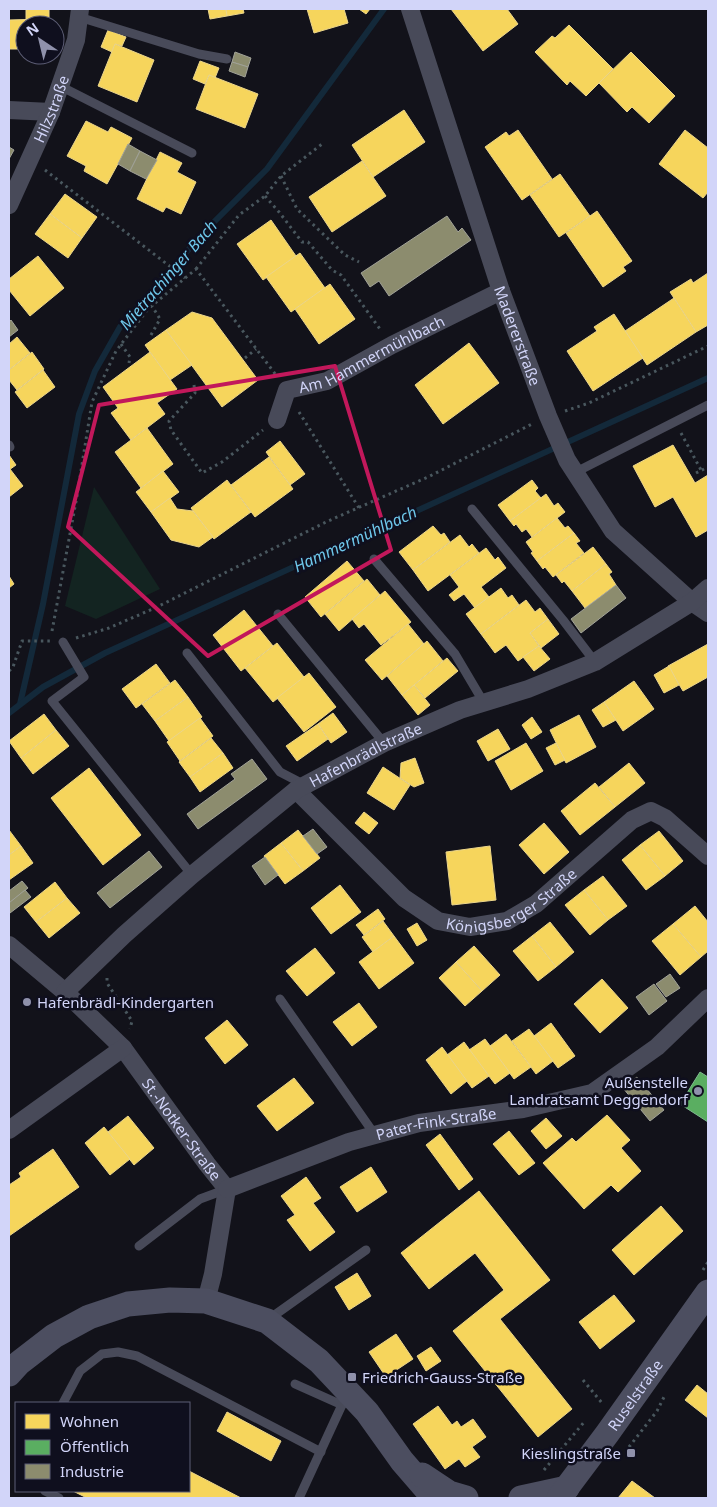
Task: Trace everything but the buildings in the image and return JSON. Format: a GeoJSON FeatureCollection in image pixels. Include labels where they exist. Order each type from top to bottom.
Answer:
{"type":"FeatureCollection","features":[{"type":"Feature","properties":{"kind":"main road","name":"Ruselstraße"},"geometry":{"type":"LineString","coordinates":[[563,1493],[609,1411],[708,1292]]}},
{"type":"Feature","properties":{"kind":"main road"},"geometry":{"type":"LineString","coordinates":[[9,1374],[19,1363],[54,1336],[88,1317],[128,1304],[170,1300],[206,1301],[267,1321],[319,1361],[345,1398],[367,1412],[402,1461],[434,1498]]}},
{"type":"Feature","properties":{"kind":"main road"},"geometry":{"type":"LineString","coordinates":[[402,1461],[414,1498]]}},
{"type":"Feature","properties":{"kind":"main road"},"geometry":{"type":"LineString","coordinates":[[402,1461],[449,1493],[466,1498]]}},
{"type":"Feature","properties":{"kind":"main road"},"geometry":{"type":"LineString","coordinates":[[521,1498],[563,1493]]}},
{"type":"Feature","properties":{"kind":"street","name":"Madererstraße"},"geometry":{"type":"LineString","coordinates":[[410,9],[501,291],[549,419],[570,466],[613,531],[692,602],[708,613]]}},
{"type":"Feature","properties":{"kind":"street","name":"Hilzstraße"},"geometry":{"type":"LineString","coordinates":[[9,205],[51,112],[76,40],[79,13]]}},
{"type":"Feature","properties":{"kind":"street"},"geometry":{"type":"LineString","coordinates":[[9,110],[51,112]]}},
{"type":"Feature","properties":{"kind":"street","name":"Am Hammermühlbach"},"geometry":{"type":"LineString","coordinates":[[277,420],[287,390],[327,381],[392,345],[501,291]]}},
{"type":"Feature","properties":{"kind":"street","name":"Hafenbrädlstraße"},"geometry":{"type":"LineString","coordinates":[[65,992],[108,950],[192,875],[301,788],[384,743],[460,710],[528,689],[595,662],[692,602],[708,588]]}},
{"type":"Feature","properties":{"kind":"street","name":"Königsberger Straße"},"geometry":{"type":"LineString","coordinates":[[301,788],[404,898],[438,921],[470,927],[507,920],[536,904],[632,820],[651,811],[665,818],[708,856]]}},
{"type":"Feature","properties":{"kind":"street","name":"St.-Notker-Straße"},"geometry":{"type":"LineString","coordinates":[[9,945],[65,992],[124,1048],[227,1189],[213,1274],[206,1301]]}},
{"type":"Feature","properties":{"kind":"street","name":"Pater-Fink-Straße"},"geometry":{"type":"LineString","coordinates":[[227,1189],[349,1142],[419,1123],[523,1109],[592,1093],[657,1047],[708,998]]}},
{"type":"Feature","properties":{"kind":"street"},"geometry":{"type":"LineString","coordinates":[[9,1130],[124,1048]]}},
{"type":"Feature","properties":{"kind":"lane"},"geometry":{"type":"LineString","coordinates":[[79,13],[199,54],[227,59]]}},
{"type":"Feature","properties":{"kind":"lane"},"geometry":{"type":"LineString","coordinates":[[60,86],[192,153]]}},
{"type":"Feature","properties":{"kind":"lane"},"geometry":{"type":"LineString","coordinates":[[570,466],[675,422],[708,405]]}},
{"type":"Feature","properties":{"kind":"lane"},"geometry":{"type":"LineString","coordinates":[[472,509],[595,662]]}},
{"type":"Feature","properties":{"kind":"lane"},"geometry":{"type":"LineString","coordinates":[[374,559],[455,654],[484,703]]}},
{"type":"Feature","properties":{"kind":"lane"},"geometry":{"type":"LineString","coordinates":[[278,614],[384,743]]}},
{"type":"Feature","properties":{"kind":"lane"},"geometry":{"type":"LineString","coordinates":[[63,642],[84,677],[52,701],[192,875]]}},
{"type":"Feature","properties":{"kind":"lane"},"geometry":{"type":"LineString","coordinates":[[187,653],[280,772],[301,788]]}},
{"type":"Feature","properties":{"kind":"lane"},"geometry":{"type":"LineString","coordinates":[[280,999],[375,1135]]}},
{"type":"Feature","properties":{"kind":"lane"},"geometry":{"type":"LineString","coordinates":[[139,1246],[200,1199],[227,1189]]}},
{"type":"Feature","properties":{"kind":"lane"},"geometry":{"type":"LineString","coordinates":[[267,1321],[366,1250]]}},
{"type":"Feature","properties":{"kind":"lane"},"geometry":{"type":"LineString","coordinates":[[64,1402],[80,1371],[102,1354],[118,1352],[137,1356],[321,1452]]}},
{"type":"Feature","properties":{"kind":"lane"},"geometry":{"type":"LineString","coordinates":[[295,1384],[345,1398],[299,1498]]}},
{"type":"Feature","properties":{"kind":"lane"},"geometry":{"type":"LineString","coordinates":[[47,1492],[59,1498]]}},
{"type":"Feature","properties":{"kind":"path"},"geometry":{"type":"LineString","coordinates":[[50,641],[92,402],[116,351],[152,306],[196,269],[239,215],[265,196],[282,176],[322,144]]}},
{"type":"Feature","properties":{"kind":"path"},"geometry":{"type":"LineString","coordinates":[[31,159],[185,278]]}},
{"type":"Feature","properties":{"kind":"path"},"geometry":{"type":"LineString","coordinates":[[282,176],[297,209],[345,255],[359,262]]}},
{"type":"Feature","properties":{"kind":"path"},"geometry":{"type":"LineString","coordinates":[[265,196],[302,242],[308,242],[332,270],[341,275],[392,345]]}},
{"type":"Feature","properties":{"kind":"path"},"geometry":{"type":"LineString","coordinates":[[196,269],[287,390],[359,508]]}},
{"type":"Feature","properties":{"kind":"path"},"geometry":{"type":"LineString","coordinates":[[151,335],[160,319],[152,306]]}},
{"type":"Feature","properties":{"kind":"path"},"geometry":{"type":"LineString","coordinates":[[121,344],[130,356],[129,363]]}},
{"type":"Feature","properties":{"kind":"path"},"geometry":{"type":"LineString","coordinates":[[9,671],[13,667],[22,641],[63,642],[109,628],[157,607],[359,508],[428,478],[549,419],[589,403],[708,346]]}},
{"type":"Feature","properties":{"kind":"path"},"geometry":{"type":"LineString","coordinates":[[245,358],[256,350]]}},
{"type":"Feature","properties":{"kind":"path"},"geometry":{"type":"LineString","coordinates":[[194,384],[195,393],[169,421],[171,430],[202,474],[222,462],[277,420]]}},
{"type":"Feature","properties":{"kind":"path"},"geometry":{"type":"LineString","coordinates":[[675,422],[701,470]]}},
{"type":"Feature","properties":{"kind":"path"},"geometry":{"type":"LineString","coordinates":[[696,473],[708,467]]}},
{"type":"Feature","properties":{"kind":"path"},"geometry":{"type":"LineString","coordinates":[[108,950],[107,983],[132,1021],[124,1048]]}},
{"type":"Feature","properties":{"kind":"path"},"geometry":{"type":"LineString","coordinates":[[583,1380],[609,1411]]}},
{"type":"Feature","properties":{"kind":"path"},"geometry":{"type":"LineString","coordinates":[[595,1409],[609,1411]]}},
{"type":"Feature","properties":{"kind":"path"},"geometry":{"type":"LineString","coordinates":[[540,1475],[589,1417]]}},
{"type":"Feature","properties":{"kind":"highlighted area"},"geometry":{"type":"Polygon","coordinates":[[[335,366],[391,550],[208,656],[68,527],[99,405],[335,366]]]}},
{"type":"Feature","properties":{"kind":"green space"},"geometry":{"type":"Polygon","coordinates":[[[94,487],[160,589],[96,619],[65,606],[94,487]]]}},
{"type":"Feature","properties":{"kind":"waterway","name":"Mietrachinger Bach"},"geometry":{"type":"LineString","coordinates":[[20,704],[43,604],[79,414],[95,371],[120,327],[204,232],[267,169],[384,9]]}},
{"type":"Feature","properties":{"kind":"waterway","name":"Hammermühlbach"},"geometry":{"type":"LineString","coordinates":[[9,713],[43,687],[105,653],[708,378]]}},
{"type":"Feature","properties":{"kind":"place","name":"Hafenbrädl-Kindergarten"},"geometry":{"type":"Point","coordinates":[27,1002]}},
{"type":"Feature","properties":{"kind":"place","name":"Außenstelle Landratsamt Deggendorf"},"geometry":{"type":"Point","coordinates":[698,1091]}},
{"type":"Feature","properties":{"kind":"place","name":"Friedrich-Gauss-Straße"},"geometry":{"type":"Point","coordinates":[352,1377]}},
{"type":"Feature","properties":{"kind":"place","name":"Kieslingstraße"},"geometry":{"type":"Point","coordinates":[631,1453]}}]}
